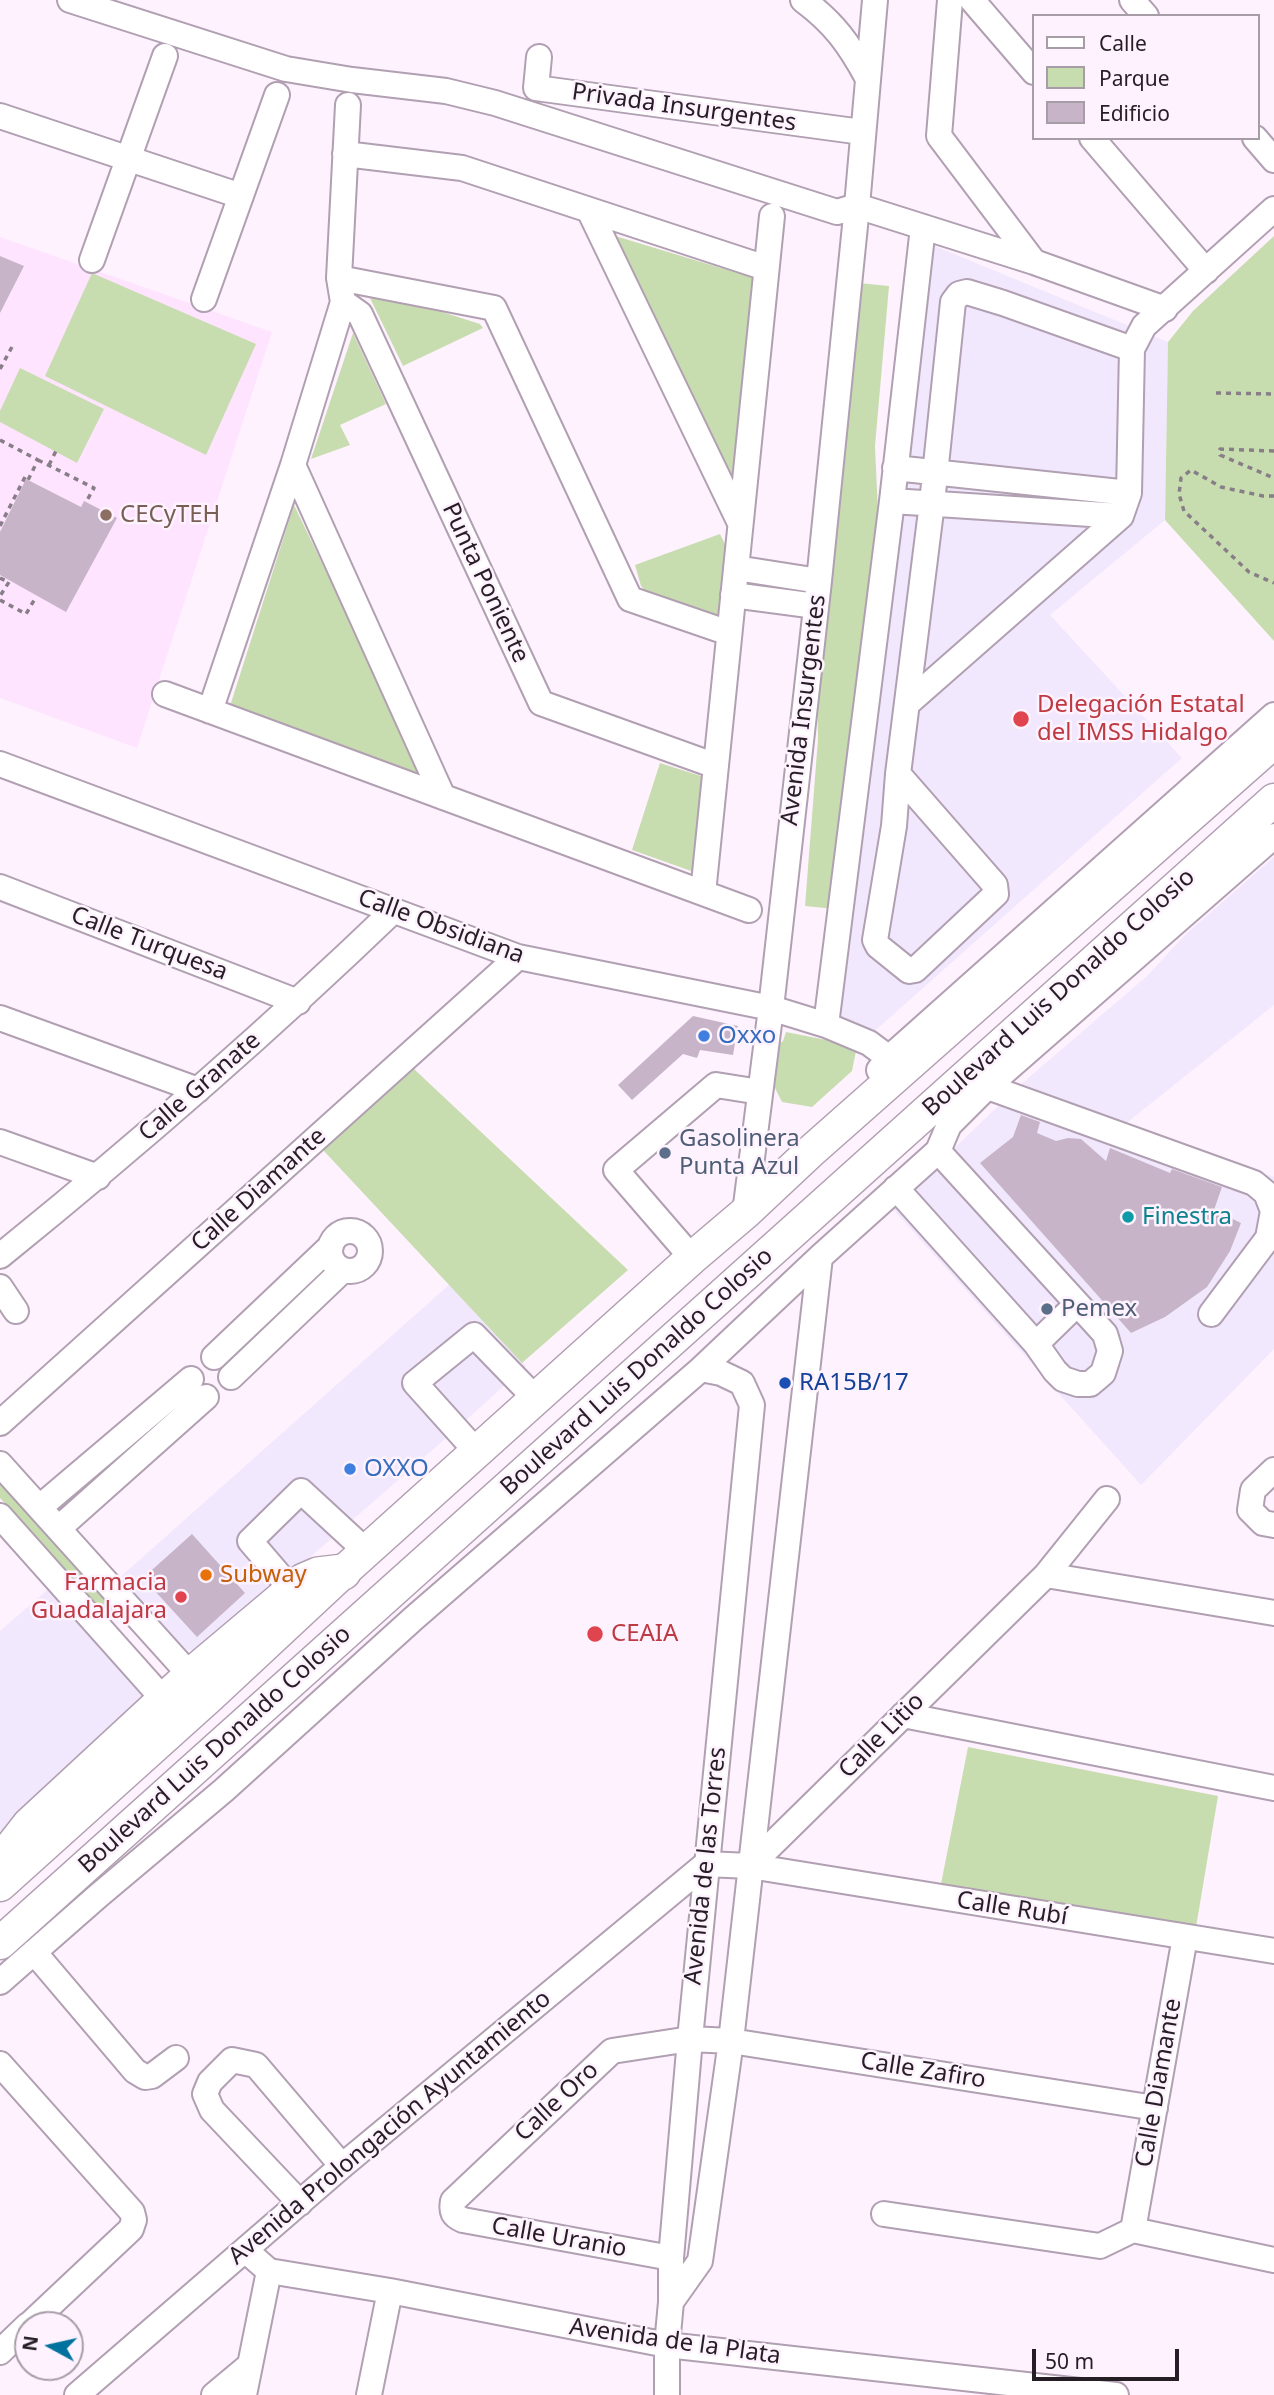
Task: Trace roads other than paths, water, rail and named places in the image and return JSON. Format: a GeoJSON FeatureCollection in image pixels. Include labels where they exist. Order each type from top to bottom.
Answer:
{"type":"FeatureCollection","features":[{"type":"Feature","properties":{"kind":"highway"},"geometry":{"type":"LineString","coordinates":[[0,1875],[12,1848],[30,1825],[191,1676],[304,1581],[354,1561]]}},
{"type":"Feature","properties":{"kind":"main road","name":"Boulevard Luis Donaldo Colosio"},"geometry":{"type":"LineString","coordinates":[[0,1885],[210,1696],[354,1561],[745,1213],[808,1153],[1274,742]]}},
{"type":"Feature","properties":{"kind":"main road","name":"Boulevard Luis Donaldo Colosio"},"geometry":{"type":"LineString","coordinates":[[0,1944],[975,1083],[1274,800]]}},
{"type":"Feature","properties":{"kind":"street"},"geometry":{"type":"LineString","coordinates":[[70,0],[286,69],[446,91],[495,103],[837,212],[857,206],[1034,262],[1165,309]]}},
{"type":"Feature","properties":{"kind":"street"},"geometry":{"type":"LineString","coordinates":[[803,0],[836,27],[867,77]]}},
{"type":"Feature","properties":{"kind":"street","name":"Avenida Insurgentes"},"geometry":{"type":"LineString","coordinates":[[745,1213],[816,606],[875,0]]}},
{"type":"Feature","properties":{"kind":"street"},"geometry":{"type":"LineString","coordinates":[[950,0],[939,136],[1034,262]]}},
{"type":"Feature","properties":{"kind":"street"},"geometry":{"type":"LineString","coordinates":[[972,0],[1032,70]]}},
{"type":"Feature","properties":{"kind":"street"},"geometry":{"type":"LineString","coordinates":[[1132,0],[1144,14]]}},
{"type":"Feature","properties":{"kind":"street"},"geometry":{"type":"LineString","coordinates":[[92,260],[165,56]]}},
{"type":"Feature","properties":{"kind":"street","name":"Privada Insurgentes"},"geometry":{"type":"LineString","coordinates":[[539,58],[536,88],[862,132]]}},
{"type":"Feature","properties":{"kind":"street"},"geometry":{"type":"LineString","coordinates":[[204,299],[277,96]]}},
{"type":"Feature","properties":{"kind":"street"},"geometry":{"type":"LineString","coordinates":[[210,711],[293,466],[343,302],[339,278],[348,105]]}},
{"type":"Feature","properties":{"kind":"street"},"geometry":{"type":"LineString","coordinates":[[0,116],[240,196]]}},
{"type":"Feature","properties":{"kind":"street"},"geometry":{"type":"LineString","coordinates":[[1094,140],[1206,271]]}},
{"type":"Feature","properties":{"kind":"street"},"geometry":{"type":"LineString","coordinates":[[1257,140],[1274,160]]}},
{"type":"Feature","properties":{"kind":"street"},"geometry":{"type":"LineString","coordinates":[[345,154],[462,167],[766,268]]}},
{"type":"Feature","properties":{"kind":"street"},"geometry":{"type":"LineString","coordinates":[[907,704],[1125,505],[1132,349],[1144,326],[1274,209]]}},
{"type":"Feature","properties":{"kind":"street"},"geometry":{"type":"LineString","coordinates":[[589,210],[740,523]]}},
{"type":"Feature","properties":{"kind":"street"},"geometry":{"type":"LineString","coordinates":[[703,893],[772,216]]}},
{"type":"Feature","properties":{"kind":"street"},"geometry":{"type":"LineString","coordinates":[[825,1025],[892,500],[923,227]]}},
{"type":"Feature","properties":{"kind":"street"},"geometry":{"type":"LineString","coordinates":[[339,278],[494,308],[630,599],[729,633]]}},
{"type":"Feature","properties":{"kind":"street"},"geometry":{"type":"LineString","coordinates":[[898,774],[995,885],[996,890],[996,894],[915,970],[909,971],[878,946],[875,940],[894,826],[898,774],[932,503],[953,302],[959,294],[967,292],[1132,349]]}},
{"type":"Feature","properties":{"kind":"street","name":"Punta Poniente"},"geometry":{"type":"LineString","coordinates":[[343,302],[360,314],[541,703],[716,766]]}},
{"type":"Feature","properties":{"kind":"street"},"geometry":{"type":"LineString","coordinates":[[293,466],[443,797]]}},
{"type":"Feature","properties":{"kind":"street"},"geometry":{"type":"LineString","coordinates":[[895,468],[934,472],[1125,505]]}},
{"type":"Feature","properties":{"kind":"street"},"geometry":{"type":"LineString","coordinates":[[892,500],[932,503],[1125,505]]}},
{"type":"Feature","properties":{"kind":"street"},"geometry":{"type":"LineString","coordinates":[[736,568],[818,581]]}},
{"type":"Feature","properties":{"kind":"street"},"geometry":{"type":"LineString","coordinates":[[733,595],[816,606]]}},
{"type":"Feature","properties":{"kind":"street"},"geometry":{"type":"LineString","coordinates":[[165,694],[749,910]]}},
{"type":"Feature","properties":{"kind":"street"},"geometry":{"type":"LineString","coordinates":[[808,1153],[889,1058],[1274,715]]}},
{"type":"Feature","properties":{"kind":"street","name":"Calle Obsidiana"},"geometry":{"type":"LineString","coordinates":[[0,764],[518,957],[771,1008],[825,1025],[869,1043],[889,1058]]}},
{"type":"Feature","properties":{"kind":"street"},"geometry":{"type":"LineString","coordinates":[[0,1982],[224,1790],[414,1618],[701,1368],[938,1151],[949,1125],[975,1083],[1274,835]]}},
{"type":"Feature","properties":{"kind":"street","name":"Calle Turquesa"},"geometry":{"type":"LineString","coordinates":[[0,887],[298,1002]]}},
{"type":"Feature","properties":{"kind":"street","name":"Calle Granate"},"geometry":{"type":"LineString","coordinates":[[0,1256],[98,1177],[198,1090],[298,1002],[393,911]]}},
{"type":"Feature","properties":{"kind":"street","name":"Calle Diamante"},"geometry":{"type":"LineString","coordinates":[[0,1423],[518,957]]}},
{"type":"Feature","properties":{"kind":"street"},"geometry":{"type":"LineString","coordinates":[[0,1018],[198,1090]]}},
{"type":"Feature","properties":{"kind":"street"},"geometry":{"type":"LineString","coordinates":[[975,1083],[1254,1183],[1266,1193],[1273,1211],[1268,1238],[1211,1314]]}},
{"type":"Feature","properties":{"kind":"street"},"geometry":{"type":"LineString","coordinates":[[692,1258],[616,1170],[716,1085],[760,1092]]}},
{"type":"Feature","properties":{"kind":"street"},"geometry":{"type":"LineString","coordinates":[[0,1142],[98,1177]]}},
{"type":"Feature","properties":{"kind":"street"},"geometry":{"type":"LineString","coordinates":[[895,1188],[1036,1344],[1063,1379],[1078,1384],[1090,1384],[1103,1373],[1110,1351],[1105,1334],[938,1151]]}},
{"type":"Feature","properties":{"kind":"street"},"geometry":{"type":"LineString","coordinates":[[214,1357],[343,1232],[362,1234],[368,1241],[368,1260],[362,1267],[343,1269],[331,1256],[331,1246]]}},
{"type":"Feature","properties":{"kind":"street"},"geometry":{"type":"LineString","coordinates":[[671,2302],[700,2262],[731,2041],[820,1257]]}},
{"type":"Feature","properties":{"kind":"street"},"geometry":{"type":"LineString","coordinates":[[231,1377],[343,1269]]}},
{"type":"Feature","properties":{"kind":"street"},"geometry":{"type":"LineString","coordinates":[[0,1287],[16,1311]]}},
{"type":"Feature","properties":{"kind":"street"},"geometry":{"type":"LineString","coordinates":[[1036,1344],[1077,1304]]}},
{"type":"Feature","properties":{"kind":"street"},"geometry":{"type":"LineString","coordinates":[[476,1451],[415,1383],[474,1335],[536,1399]]}},
{"type":"Feature","properties":{"kind":"street"},"geometry":{"type":"LineString","coordinates":[[214,1357],[229,1368],[231,1377],[224,1393],[215,1397],[199,1388],[192,1370],[205,1358],[214,1357]]}},
{"type":"Feature","properties":{"kind":"street","name":"Avenida de las Torres"},"geometry":{"type":"LineString","coordinates":[[667,2395],[671,2258],[678,2170],[752,1405],[742,1383],[721,1373],[701,1368]]}},
{"type":"Feature","properties":{"kind":"street"},"geometry":{"type":"LineString","coordinates":[[40,1507],[199,1388]]}},
{"type":"Feature","properties":{"kind":"street"},"geometry":{"type":"LineString","coordinates":[[59,1528],[199,1388]]}},
{"type":"Feature","properties":{"kind":"street"},"geometry":{"type":"LineString","coordinates":[[0,1464],[191,1676]]}},
{"type":"Feature","properties":{"kind":"street"},"geometry":{"type":"LineString","coordinates":[[1274,1470],[1253,1490],[1250,1510],[1263,1523],[1274,1525]]}},
{"type":"Feature","properties":{"kind":"street"},"geometry":{"type":"LineString","coordinates":[[292,1590],[250,1541],[301,1491],[354,1561]]}},
{"type":"Feature","properties":{"kind":"street","name":"Calle Litio"},"geometry":{"type":"LineString","coordinates":[[750,1866],[1046,1575],[1107,1499]]}},
{"type":"Feature","properties":{"kind":"street"},"geometry":{"type":"LineString","coordinates":[[2,1522],[165,1701]]}},
{"type":"Feature","properties":{"kind":"street"},"geometry":{"type":"LineString","coordinates":[[1046,1575],[1274,1612]]}},
{"type":"Feature","properties":{"kind":"street"},"geometry":{"type":"LineString","coordinates":[[103,1630],[129,1606]]}},
{"type":"Feature","properties":{"kind":"street"},"geometry":{"type":"LineString","coordinates":[[903,1715],[1274,1788]]}},
{"type":"Feature","properties":{"kind":"street"},"geometry":{"type":"LineString","coordinates":[[706,1864],[750,1866]]}},
{"type":"Feature","properties":{"kind":"street","name":"Avenida Prolongación Ayuntamiento"},"geometry":{"type":"LineString","coordinates":[[77,2395],[342,2166],[706,1864]]}},
{"type":"Feature","properties":{"kind":"street","name":"Calle Rubí"},"geometry":{"type":"LineString","coordinates":[[750,1866],[1274,1951]]}},
{"type":"Feature","properties":{"kind":"street","name":"Calle Diamante"},"geometry":{"type":"LineString","coordinates":[[1133,2230],[1185,1937]]}},
{"type":"Feature","properties":{"kind":"street"},"geometry":{"type":"LineString","coordinates":[[34,1952],[135,2071],[145,2077],[152,2076],[176,2057]]}},
{"type":"Feature","properties":{"kind":"street","name":"Calle Zafiro"},"geometry":{"type":"LineString","coordinates":[[690,2039],[731,2041],[1155,2108]]}},
{"type":"Feature","properties":{"kind":"street","name":"Calle Oro"},"geometry":{"type":"LineString","coordinates":[[452,2211],[457,2197],[612,2051],[690,2039]]}},
{"type":"Feature","properties":{"kind":"street"},"geometry":{"type":"LineString","coordinates":[[300,2203],[212,2110],[205,2094],[210,2082],[232,2060],[256,2065],[342,2166]]}},
{"type":"Feature","properties":{"kind":"street"},"geometry":{"type":"LineString","coordinates":[[0,2064],[132,2212],[134,2220],[131,2229],[43,2311]]}},
{"type":"Feature","properties":{"kind":"street"},"geometry":{"type":"LineString","coordinates":[[678,2170],[712,2174]]}},
{"type":"Feature","properties":{"kind":"street","name":"Calle Uranio"},"geometry":{"type":"LineString","coordinates":[[452,2211],[455,2217],[463,2220],[671,2258]]}},
{"type":"Feature","properties":{"kind":"street"},"geometry":{"type":"LineString","coordinates":[[884,2214],[1101,2246],[1133,2230],[1274,2260]]}},
{"type":"Feature","properties":{"kind":"street"},"geometry":{"type":"LineString","coordinates":[[244,2395],[269,2271],[245,2250]]}},
{"type":"Feature","properties":{"kind":"street","name":"Avenida de la Plata"},"geometry":{"type":"LineString","coordinates":[[269,2271],[390,2291],[667,2345],[1116,2395]]}},
{"type":"Feature","properties":{"kind":"street"},"geometry":{"type":"LineString","coordinates":[[369,2395],[390,2291]]}},
{"type":"Feature","properties":{"kind":"street"},"geometry":{"type":"LineString","coordinates":[[0,2352],[14,2338]]}},
{"type":"Feature","properties":{"kind":"street"},"geometry":{"type":"LineString","coordinates":[[214,2395],[250,2365]]}},
{"type":"Feature","properties":{"kind":"place","name":"CECyTEH"},"geometry":{"type":"Point","coordinates":[106,515]}},
{"type":"Feature","properties":{"kind":"place","name":"Delegación Estatal del IMSS Hidalgo"},"geometry":{"type":"Point","coordinates":[1021,719]}},
{"type":"Feature","properties":{"kind":"place","name":"Oxxo"},"geometry":{"type":"Point","coordinates":[704,1036]}},
{"type":"Feature","properties":{"kind":"place","name":"Gasolinera Punta Azul"},"geometry":{"type":"Point","coordinates":[665,1153]}},
{"type":"Feature","properties":{"kind":"place","name":"Finestra"},"geometry":{"type":"Point","coordinates":[1128,1217]}},
{"type":"Feature","properties":{"kind":"place","name":"Pemex"},"geometry":{"type":"Point","coordinates":[1047,1309]}},
{"type":"Feature","properties":{"kind":"place","name":"RA15B/17"},"geometry":{"type":"Point","coordinates":[785,1383]}},
{"type":"Feature","properties":{"kind":"place","name":"OXXO"},"geometry":{"type":"Point","coordinates":[350,1469]}},
{"type":"Feature","properties":{"kind":"place","name":"Subway"},"geometry":{"type":"Point","coordinates":[206,1575]}},
{"type":"Feature","properties":{"kind":"place","name":"Farmacia Guadalajara"},"geometry":{"type":"Point","coordinates":[181,1597]}},
{"type":"Feature","properties":{"kind":"place","name":"CEAIA"},"geometry":{"type":"Point","coordinates":[595,1634]}}]}
